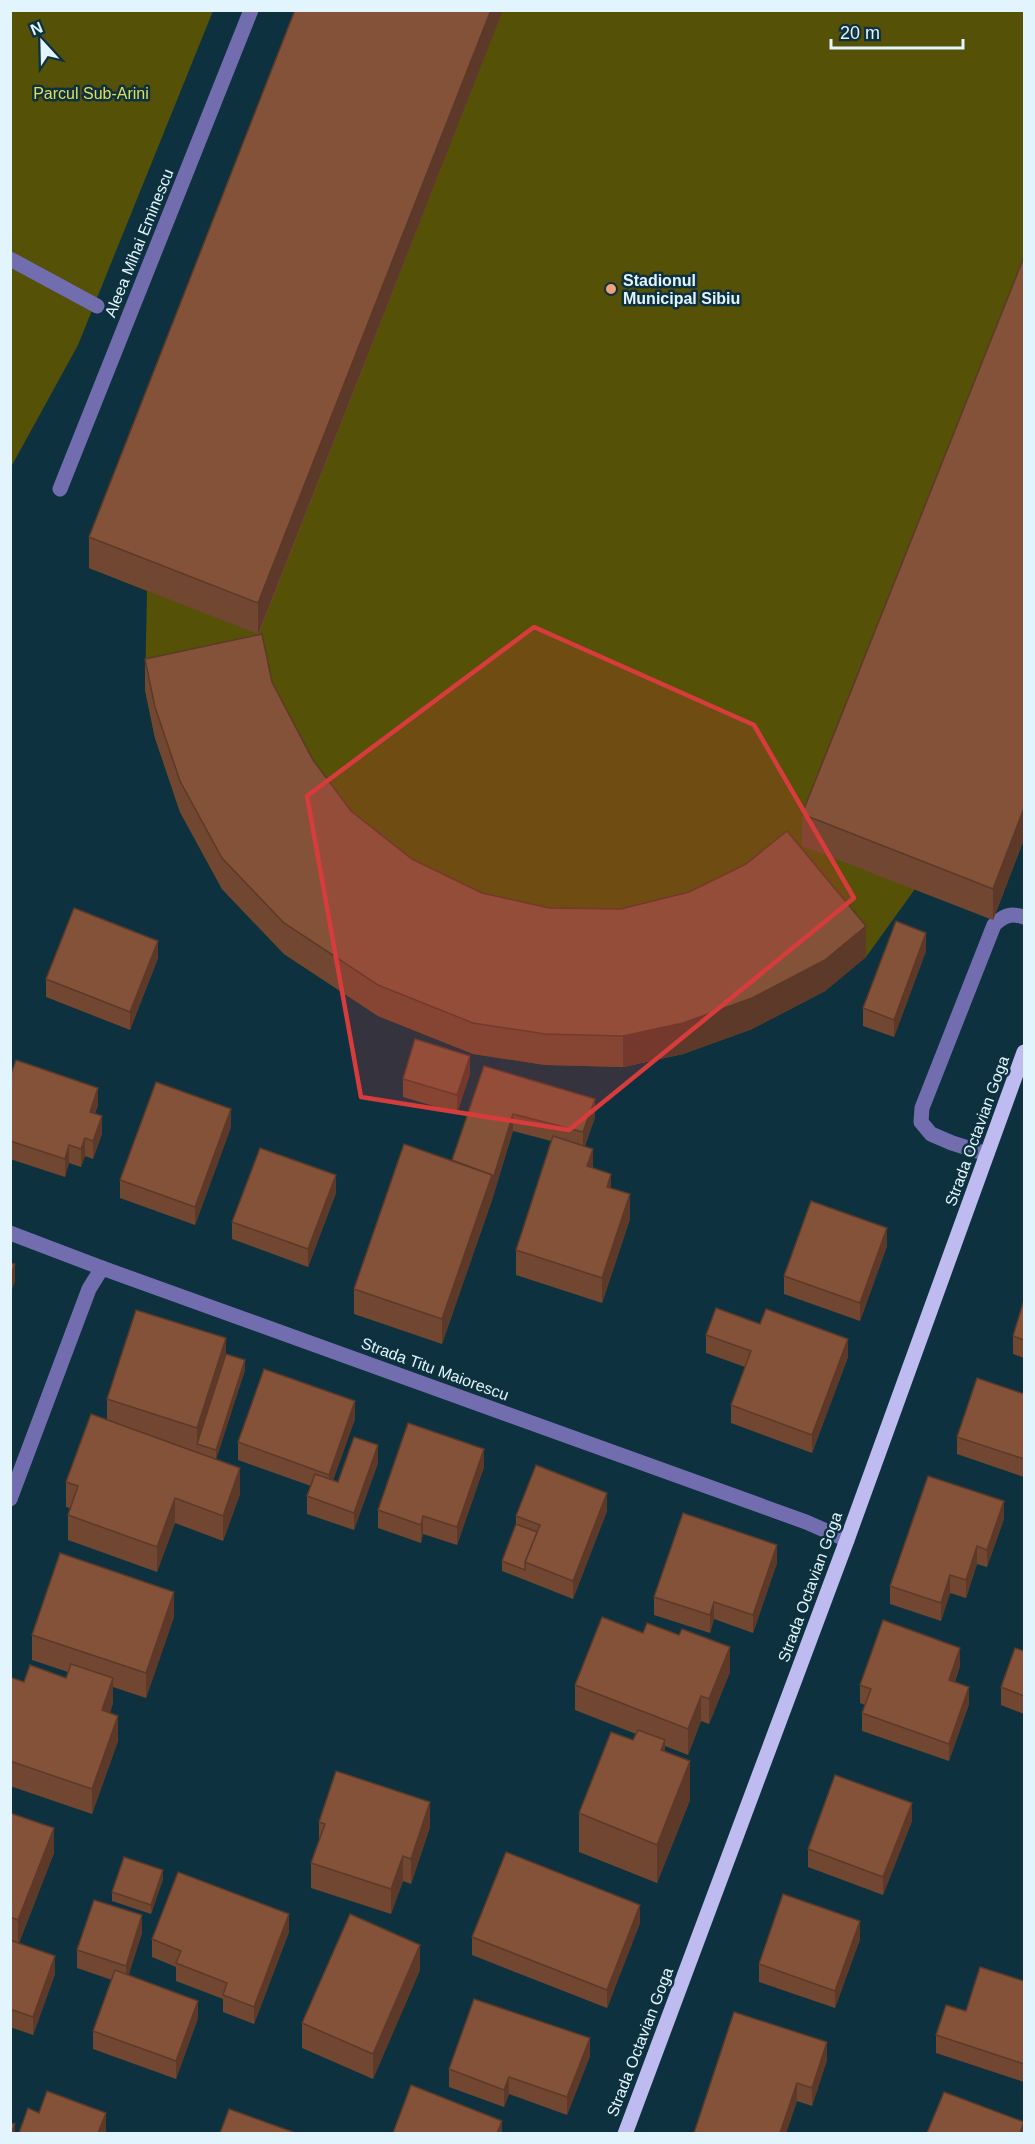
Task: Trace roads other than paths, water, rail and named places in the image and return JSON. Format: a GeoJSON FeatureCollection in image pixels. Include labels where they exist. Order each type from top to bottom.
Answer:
{"type":"FeatureCollection","features":[{"type":"Feature","properties":{"kind":"main road","name":"Strada Octavian Goga"},"geometry":{"type":"LineString","coordinates":[[625,2133],[847,1540],[1024,1052]]}},
{"type":"Feature","properties":{"kind":"street","name":"Aleea Mihai Eminescu"},"geometry":{"type":"LineString","coordinates":[[60,489],[251,10]]}},
{"type":"Feature","properties":{"kind":"street"},"geometry":{"type":"LineString","coordinates":[[10,259],[97,306]]}},
{"type":"Feature","properties":{"kind":"street"},"geometry":{"type":"LineString","coordinates":[[987,1154],[931,1134],[921,1122],[922,1108],[994,925],[1002,917],[1014,914],[1024,917]]}},
{"type":"Feature","properties":{"kind":"street","name":"Strada Titu Maiorescu"},"geometry":{"type":"LineString","coordinates":[[10,1233],[795,1518],[847,1540]]}},
{"type":"Feature","properties":{"kind":"street"},"geometry":{"type":"LineString","coordinates":[[10,1499],[89,1289],[102,1268]]}},
{"type":"Feature","properties":{"kind":"place","name":"Stadionul Municipal Sibiu"},"geometry":{"type":"Point","coordinates":[611,289]}},
{"type":"Feature","properties":{"kind":"park label","name":"Parcul Sub-Arini"},"geometry":{"type":"Point","coordinates":[91,93]}}]}
